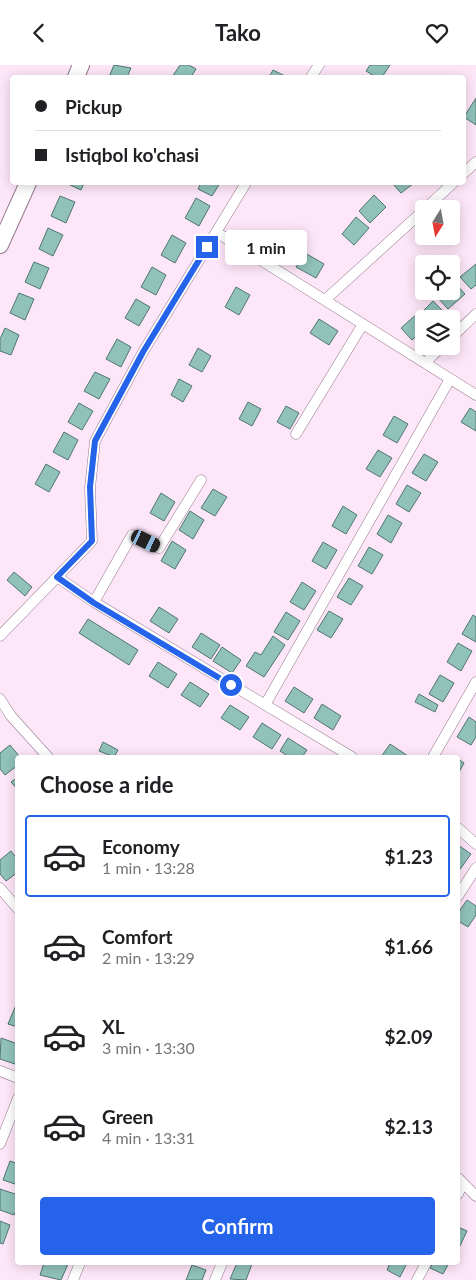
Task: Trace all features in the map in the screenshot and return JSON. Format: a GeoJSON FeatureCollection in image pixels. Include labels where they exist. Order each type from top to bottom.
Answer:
{"type":"FeatureCollection","features":[{"type":"Feature","properties":{"kind":"main road"},"geometry":{"type":"LineString","coordinates":[[0,245],[27,185]]}},
{"type":"Feature","properties":{"kind":"street"},"geometry":{"type":"LineString","coordinates":[[466,171],[476,162]]}},
{"type":"Feature","properties":{"kind":"street"},"geometry":{"type":"LineString","coordinates":[[0,636],[92,541],[90,487],[95,441],[143,352],[245,185]]}},
{"type":"Feature","properties":{"kind":"street"},"geometry":{"type":"LineString","coordinates":[[434,200],[452,185]]}},
{"type":"Feature","properties":{"kind":"street"},"geometry":{"type":"LineString","coordinates":[[325,300],[415,217]]}},
{"type":"Feature","properties":{"kind":"street"},"geometry":{"type":"LineString","coordinates":[[216,232],[476,395]]}},
{"type":"Feature","properties":{"kind":"street"},"geometry":{"type":"LineString","coordinates":[[460,329],[476,314]]}},
{"type":"Feature","properties":{"kind":"street"},"geometry":{"type":"LineString","coordinates":[[296,434],[363,324]]}},
{"type":"Feature","properties":{"kind":"street"},"geometry":{"type":"LineString","coordinates":[[425,363],[433,355]]}},
{"type":"Feature","properties":{"kind":"street"},"geometry":{"type":"LineString","coordinates":[[265,705],[450,379]]}},
{"type":"Feature","properties":{"kind":"street"},"geometry":{"type":"LineString","coordinates":[[94,603],[132,535],[159,548],[201,480]]}},
{"type":"Feature","properties":{"kind":"street"},"geometry":{"type":"LineString","coordinates":[[57,577],[94,603],[349,755]]}},
{"type":"Feature","properties":{"kind":"street"},"geometry":{"type":"LineString","coordinates":[[434,755],[476,682]]}},
{"type":"Feature","properties":{"kind":"street"},"geometry":{"type":"LineString","coordinates":[[0,699],[11,716],[46,755]]}},
{"type":"Feature","properties":{"kind":"street"},"geometry":{"type":"LineString","coordinates":[[460,830],[476,844]]}},
{"type":"Feature","properties":{"kind":"street"},"geometry":{"type":"LineString","coordinates":[[460,893],[476,868]]}},
{"type":"Feature","properties":{"kind":"street"},"geometry":{"type":"LineString","coordinates":[[0,888],[15,906]]}},
{"type":"Feature","properties":{"kind":"street"},"geometry":{"type":"LineString","coordinates":[[0,1071],[15,1077]]}},
{"type":"Feature","properties":{"kind":"street"},"geometry":{"type":"LineString","coordinates":[[0,1144],[15,1106]]}},
{"type":"Feature","properties":{"kind":"street"},"geometry":{"type":"LineString","coordinates":[[460,1181],[476,1195]]}},
{"type":"Feature","properties":{"kind":"street"},"geometry":{"type":"LineString","coordinates":[[73,1280],[79,1265]]}},
{"type":"Feature","properties":{"kind":"street"},"geometry":{"type":"LineString","coordinates":[[215,1280],[221,1265]]}},
{"type":"Feature","properties":{"kind":"street"},"geometry":{"type":"LineString","coordinates":[[418,1280],[425,1265]]}},
{"type":"Feature","properties":{"kind":"building"},"geometry":{"type":"Polygon","coordinates":[[[114,65],[131,68],[128,75],[110,75],[114,65]]]}},
{"type":"Feature","properties":{"kind":"building"},"geometry":{"type":"Polygon","coordinates":[[[180,65],[189,65],[196,69],[192,75],[173,75],[180,65]]]}},
{"type":"Feature","properties":{"kind":"building"},"geometry":{"type":"Polygon","coordinates":[[[370,65],[390,65],[383,75],[373,75],[366,71],[370,65]]]}},
{"type":"Feature","properties":{"kind":"building"},"geometry":{"type":"Polygon","coordinates":[[[273,70],[283,75],[270,75],[273,70]]]}},
{"type":"Feature","properties":{"kind":"building"},"geometry":{"type":"Polygon","coordinates":[[[476,98],[476,125],[466,118],[466,114],[476,98]]]}},
{"type":"Feature","properties":{"kind":"building"},"geometry":{"type":"Polygon","coordinates":[[[70,185],[83,185],[81,190],[70,185]]]}},
{"type":"Feature","properties":{"kind":"building"},"geometry":{"type":"Polygon","coordinates":[[[200,185],[219,185],[212,196],[198,189],[200,185]]]}},
{"type":"Feature","properties":{"kind":"building"},"geometry":{"type":"Polygon","coordinates":[[[394,185],[411,185],[401,193],[394,185]]]}},
{"type":"Feature","properties":{"kind":"building"},"geometry":{"type":"Polygon","coordinates":[[[374,195],[386,207],[370,223],[359,211],[374,195]]]}},
{"type":"Feature","properties":{"kind":"building"},"geometry":{"type":"Polygon","coordinates":[[[60,196],[75,202],[66,223],[51,216],[60,196]]]}},
{"type":"Feature","properties":{"kind":"building"},"geometry":{"type":"Polygon","coordinates":[[[196,198],[210,206],[199,226],[185,218],[196,198]]]}},
{"type":"Feature","properties":{"kind":"building"},"geometry":{"type":"Polygon","coordinates":[[[356,217],[369,228],[354,245],[342,234],[356,217]]]}},
{"type":"Feature","properties":{"kind":"building"},"geometry":{"type":"Polygon","coordinates":[[[48,228],[63,235],[53,256],[39,249],[48,228]]]}},
{"type":"Feature","properties":{"kind":"building"},"geometry":{"type":"Polygon","coordinates":[[[272,232],[291,244],[283,258],[263,246],[272,232]]]}},
{"type":"Feature","properties":{"kind":"building"},"geometry":{"type":"Polygon","coordinates":[[[172,235],[186,243],[175,263],[161,255],[172,235]]]}},
{"type":"Feature","properties":{"kind":"building"},"geometry":{"type":"Polygon","coordinates":[[[305,253],[324,264],[316,278],[296,267],[305,253]]]}},
{"type":"Feature","properties":{"kind":"building"},"geometry":{"type":"Polygon","coordinates":[[[34,262],[49,268],[40,289],[25,282],[34,262]]]}},
{"type":"Feature","properties":{"kind":"building"},"geometry":{"type":"Polygon","coordinates":[[[476,264],[476,285],[471,289],[460,277],[476,264]]]}},
{"type":"Feature","properties":{"kind":"building"},"geometry":{"type":"Polygon","coordinates":[[[152,267],[166,275],[156,295],[141,287],[152,267]]]}},
{"type":"Feature","properties":{"kind":"building"},"geometry":{"type":"Polygon","coordinates":[[[236,287],[250,295],[239,315],[225,307],[236,287]]]}},
{"type":"Feature","properties":{"kind":"building"},"geometry":{"type":"Polygon","coordinates":[[[460,289],[465,294],[460,298],[460,289]]]}},
{"type":"Feature","properties":{"kind":"building"},"geometry":{"type":"Polygon","coordinates":[[[19,293],[34,299],[25,320],[10,313],[19,293]]]}},
{"type":"Feature","properties":{"kind":"building"},"geometry":{"type":"Polygon","coordinates":[[[136,299],[150,307],[139,326],[125,318],[136,299]]]}},
{"type":"Feature","properties":{"kind":"building"},"geometry":{"type":"Polygon","coordinates":[[[440,300],[458,300],[448,309],[440,300]]]}},
{"type":"Feature","properties":{"kind":"building"},"geometry":{"type":"Polygon","coordinates":[[[433,301],[442,310],[424,310],[433,301]]]}},
{"type":"Feature","properties":{"kind":"building"},"geometry":{"type":"Polygon","coordinates":[[[415,316],[415,338],[412,340],[401,328],[415,316]]]}},
{"type":"Feature","properties":{"kind":"building"},"geometry":{"type":"Polygon","coordinates":[[[319,319],[338,331],[329,345],[310,333],[319,319]]]}},
{"type":"Feature","properties":{"kind":"building"},"geometry":{"type":"Polygon","coordinates":[[[5,328],[19,335],[11,355],[0,351],[0,339],[5,328]]]}},
{"type":"Feature","properties":{"kind":"building"},"geometry":{"type":"Polygon","coordinates":[[[117,339],[131,347],[121,367],[106,359],[117,339]]]}},
{"type":"Feature","properties":{"kind":"building"},"geometry":{"type":"Polygon","coordinates":[[[198,348],[211,356],[202,372],[189,365],[198,348]]]}},
{"type":"Feature","properties":{"kind":"building"},"geometry":{"type":"Polygon","coordinates":[[[95,372],[110,379],[99,399],[84,391],[95,372]]]}},
{"type":"Feature","properties":{"kind":"building"},"geometry":{"type":"Polygon","coordinates":[[[179,379],[192,386],[183,402],[171,395],[179,379]]]}},
{"type":"Feature","properties":{"kind":"building"},"geometry":{"type":"Polygon","coordinates":[[[248,402],[261,409],[252,426],[239,419],[248,402]]]}},
{"type":"Feature","properties":{"kind":"building"},"geometry":{"type":"Polygon","coordinates":[[[79,403],[93,411],[82,430],[68,422],[79,403]]]}},
{"type":"Feature","properties":{"kind":"building"},"geometry":{"type":"Polygon","coordinates":[[[286,406],[299,413],[290,429],[277,422],[286,406]]]}},
{"type":"Feature","properties":{"kind":"building"},"geometry":{"type":"Polygon","coordinates":[[[470,408],[476,412],[476,431],[461,422],[470,408]]]}},
{"type":"Feature","properties":{"kind":"building"},"geometry":{"type":"Polygon","coordinates":[[[394,416],[408,424],[397,443],[383,435],[394,416]]]}},
{"type":"Feature","properties":{"kind":"building"},"geometry":{"type":"Polygon","coordinates":[[[64,432],[78,440],[68,460],[53,452],[64,432]]]}},
{"type":"Feature","properties":{"kind":"building"},"geometry":{"type":"Polygon","coordinates":[[[378,450],[392,458],[380,477],[366,469],[378,450]]]}},
{"type":"Feature","properties":{"kind":"building"},"geometry":{"type":"Polygon","coordinates":[[[424,454],[438,462],[426,481],[412,473],[424,454]]]}},
{"type":"Feature","properties":{"kind":"building"},"geometry":{"type":"Polygon","coordinates":[[[46,464],[60,472],[49,492],[35,484],[46,464]]]}},
{"type":"Feature","properties":{"kind":"building"},"geometry":{"type":"Polygon","coordinates":[[[407,485],[421,493],[409,512],[396,504],[407,485]]]}},
{"type":"Feature","properties":{"kind":"building"},"geometry":{"type":"Polygon","coordinates":[[[213,489],[227,497],[215,516],[201,508],[213,489]]]}},
{"type":"Feature","properties":{"kind":"building"},"geometry":{"type":"Polygon","coordinates":[[[161,493],[175,502],[164,521],[150,513],[161,493]]]}},
{"type":"Feature","properties":{"kind":"building"},"geometry":{"type":"Polygon","coordinates":[[[343,506],[357,515],[346,534],[332,526],[343,506]]]}},
{"type":"Feature","properties":{"kind":"building"},"geometry":{"type":"Polygon","coordinates":[[[190,511],[204,520],[193,539],[179,530],[190,511]]]}},
{"type":"Feature","properties":{"kind":"building"},"geometry":{"type":"Polygon","coordinates":[[[388,515],[402,523],[391,543],[377,534],[388,515]]]}},
{"type":"Feature","properties":{"kind":"building"},"geometry":{"type":"Polygon","coordinates":[[[172,541],[186,550],[175,569],[161,561],[172,541]]]}},
{"type":"Feature","properties":{"kind":"building"},"geometry":{"type":"Polygon","coordinates":[[[323,542],[337,550],[326,569],[312,561],[323,542]]]}},
{"type":"Feature","properties":{"kind":"building"},"geometry":{"type":"Polygon","coordinates":[[[369,547],[383,555],[372,574],[358,566],[369,547]]]}},
{"type":"Feature","properties":{"kind":"building"},"geometry":{"type":"Polygon","coordinates":[[[14,572],[32,587],[25,596],[7,580],[14,572]]]}},
{"type":"Feature","properties":{"kind":"building"},"geometry":{"type":"Polygon","coordinates":[[[349,578],[363,586],[351,605],[337,597],[349,578]]]}},
{"type":"Feature","properties":{"kind":"building"},"geometry":{"type":"Polygon","coordinates":[[[302,582],[316,591],[304,610],[290,602],[302,582]]]}},
{"type":"Feature","properties":{"kind":"building"},"geometry":{"type":"Polygon","coordinates":[[[159,607],[178,619],[169,633],[150,621],[159,607]]]}},
{"type":"Feature","properties":{"kind":"building"},"geometry":{"type":"Polygon","coordinates":[[[329,611],[343,619],[331,638],[317,630],[329,611]]]}},
{"type":"Feature","properties":{"kind":"building"},"geometry":{"type":"Polygon","coordinates":[[[286,612],[300,621],[288,640],[274,632],[286,612]]]}},
{"type":"Feature","properties":{"kind":"building"},"geometry":{"type":"Polygon","coordinates":[[[473,615],[476,617],[476,642],[462,634],[473,615]]]}},
{"type":"Feature","properties":{"kind":"building"},"geometry":{"type":"Polygon","coordinates":[[[88,619],[138,650],[129,665],[79,633],[88,619]]]}},
{"type":"Feature","properties":{"kind":"building"},"geometry":{"type":"Polygon","coordinates":[[[201,633],[220,645],[211,659],[192,647],[201,633]]]}},
{"type":"Feature","properties":{"kind":"building"},"geometry":{"type":"Polygon","coordinates":[[[273,636],[285,645],[264,677],[246,666],[255,652],[261,655],[273,636]]]}},
{"type":"Feature","properties":{"kind":"building"},"geometry":{"type":"Polygon","coordinates":[[[458,643],[472,651],[461,671],[447,662],[458,643]]]}},
{"type":"Feature","properties":{"kind":"building"},"geometry":{"type":"Polygon","coordinates":[[[222,647],[241,660],[232,673],[213,661],[222,647]]]}},
{"type":"Feature","properties":{"kind":"building"},"geometry":{"type":"Polygon","coordinates":[[[158,662],[177,674],[168,688],[149,676],[158,662]]]}},
{"type":"Feature","properties":{"kind":"building"},"geometry":{"type":"Polygon","coordinates":[[[440,675],[454,683],[443,702],[429,694],[440,675]]]}},
{"type":"Feature","properties":{"kind":"building"},"geometry":{"type":"Polygon","coordinates":[[[190,682],[209,694],[200,707],[181,695],[190,682]]]}},
{"type":"Feature","properties":{"kind":"building"},"geometry":{"type":"Polygon","coordinates":[[[294,687],[313,699],[304,713],[285,701],[294,687]]]}},
{"type":"Feature","properties":{"kind":"building"},"geometry":{"type":"Polygon","coordinates":[[[419,694],[438,705],[435,712],[415,702],[419,694]]]}},
{"type":"Feature","properties":{"kind":"building"},"geometry":{"type":"Polygon","coordinates":[[[322,704],[341,716],[333,730],[314,718],[322,704]]]}},
{"type":"Feature","properties":{"kind":"building"},"geometry":{"type":"Polygon","coordinates":[[[230,705],[249,717],[240,730],[221,718],[230,705]]]}},
{"type":"Feature","properties":{"kind":"building"},"geometry":{"type":"Polygon","coordinates":[[[469,717],[476,722],[476,737],[471,745],[457,737],[469,717]]]}},
{"type":"Feature","properties":{"kind":"building"},"geometry":{"type":"Polygon","coordinates":[[[262,723],[281,735],[272,749],[253,737],[262,723]]]}},
{"type":"Feature","properties":{"kind":"building"},"geometry":{"type":"Polygon","coordinates":[[[288,738],[307,750],[303,755],[286,755],[280,751],[288,738]]]}},
{"type":"Feature","properties":{"kind":"building"},"geometry":{"type":"Polygon","coordinates":[[[103,742],[118,750],[115,755],[99,751],[103,742]]]}},
{"type":"Feature","properties":{"kind":"building"},"geometry":{"type":"Polygon","coordinates":[[[390,744],[406,755],[382,755],[390,744]]]}},
{"type":"Feature","properties":{"kind":"building"},"geometry":{"type":"Polygon","coordinates":[[[10,745],[18,755],[15,755],[15,767],[5,775],[0,769],[0,753],[10,745]]]}},
{"type":"Feature","properties":{"kind":"building"},"geometry":{"type":"Polygon","coordinates":[[[460,760],[464,763],[460,770],[460,760]]]}},
{"type":"Feature","properties":{"kind":"building"},"geometry":{"type":"Polygon","coordinates":[[[460,846],[471,854],[460,869],[460,846]]]}},
{"type":"Feature","properties":{"kind":"building"},"geometry":{"type":"Polygon","coordinates":[[[11,851],[15,856],[15,874],[6,881],[0,874],[0,860],[11,851]]]}},
{"type":"Feature","properties":{"kind":"building"},"geometry":{"type":"Polygon","coordinates":[[[467,900],[476,906],[476,915],[468,927],[460,922],[460,910],[467,900]]]}},
{"type":"Feature","properties":{"kind":"building"},"geometry":{"type":"Polygon","coordinates":[[[15,1007],[15,1026],[8,1024],[15,1007]]]}},
{"type":"Feature","properties":{"kind":"building"},"geometry":{"type":"Polygon","coordinates":[[[1,1038],[15,1043],[15,1064],[0,1059],[1,1038]]]}},
{"type":"Feature","properties":{"kind":"building"},"geometry":{"type":"Polygon","coordinates":[[[10,1161],[15,1163],[15,1184],[3,1180],[10,1161]]]}},
{"type":"Feature","properties":{"kind":"building"},"geometry":{"type":"Polygon","coordinates":[[[0,1189],[15,1194],[14,1215],[0,1210],[0,1189]]]}},
{"type":"Feature","properties":{"kind":"building"},"geometry":{"type":"Polygon","coordinates":[[[0,1221],[10,1225],[3,1244],[0,1243],[0,1221]]]}},
{"type":"Feature","properties":{"kind":"building"},"geometry":{"type":"Polygon","coordinates":[[[460,1228],[467,1231],[460,1246],[460,1228]]]}},
{"type":"Feature","properties":{"kind":"building"},"geometry":{"type":"Polygon","coordinates":[[[43,1265],[68,1265],[61,1280],[40,1275],[43,1265]]]}},
{"type":"Feature","properties":{"kind":"building"},"geometry":{"type":"Polygon","coordinates":[[[192,1265],[206,1270],[202,1280],[186,1280],[192,1265]]]}},
{"type":"Feature","properties":{"kind":"building"},"geometry":{"type":"Polygon","coordinates":[[[236,1265],[252,1265],[246,1280],[230,1279],[236,1265]]]}},
{"type":"Feature","properties":{"kind":"building"},"geometry":{"type":"Polygon","coordinates":[[[389,1265],[406,1265],[400,1277],[387,1270],[389,1265]]]}},
{"type":"Feature","properties":{"kind":"building"},"geometry":{"type":"Polygon","coordinates":[[[432,1265],[448,1265],[443,1274],[430,1268],[432,1265]]]}},
{"type":"Feature","properties":{"kind":"route"},"geometry":{"type":"LineString","coordinates":[[207,247],[143,352],[95,441],[90,487],[92,541],[57,577],[94,603],[231,685]]}}]}
